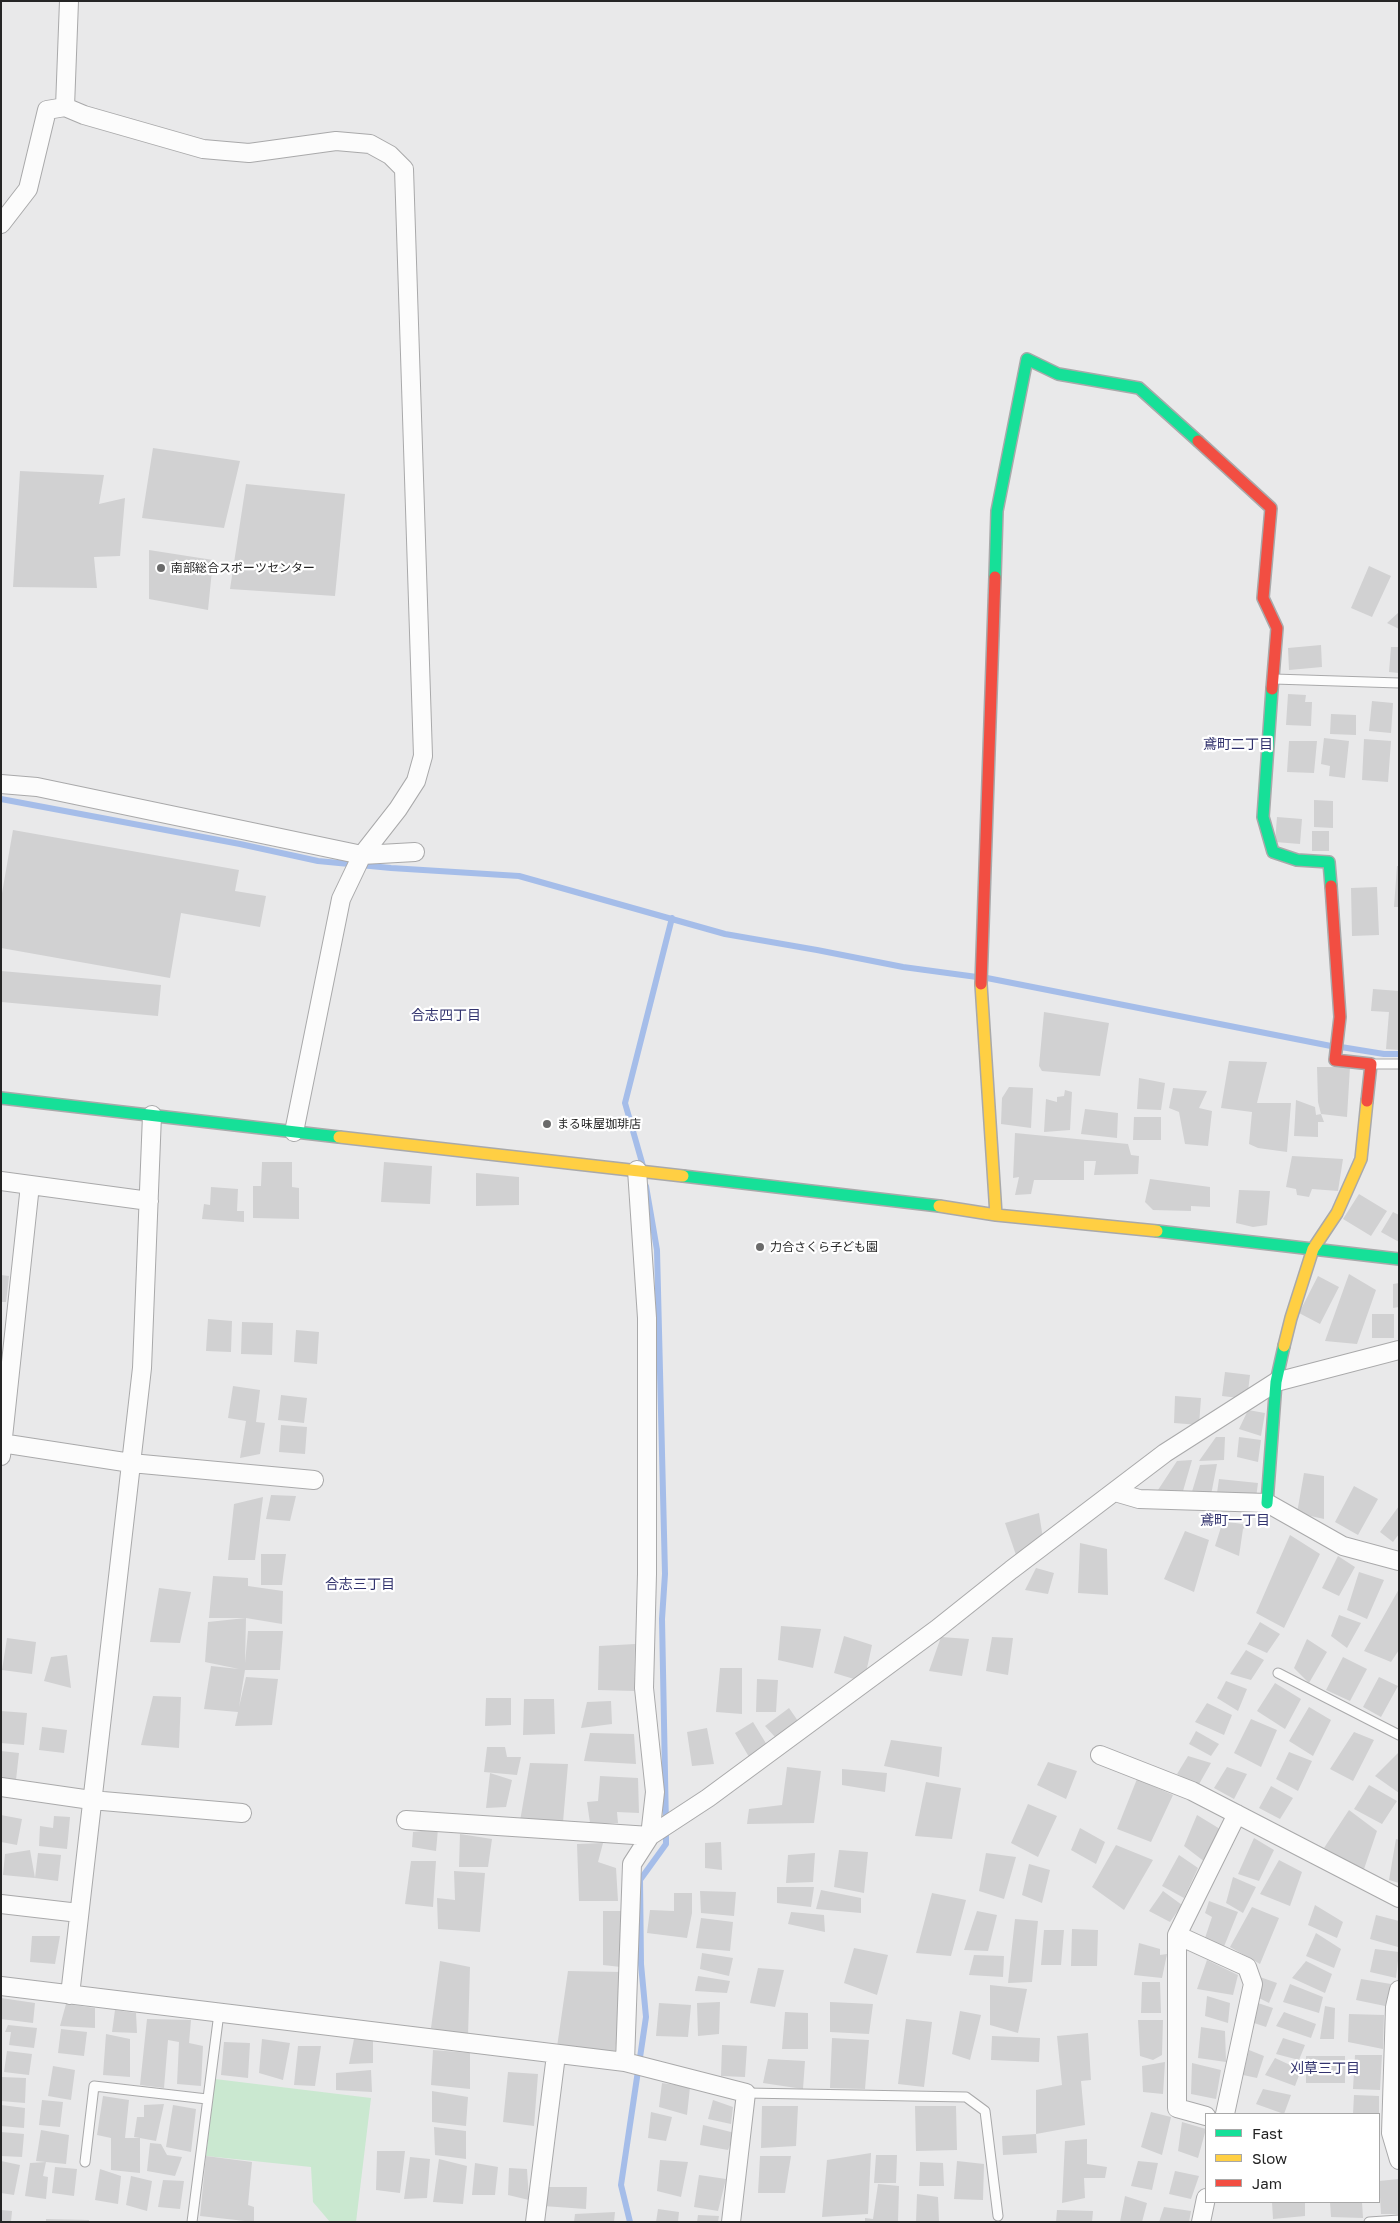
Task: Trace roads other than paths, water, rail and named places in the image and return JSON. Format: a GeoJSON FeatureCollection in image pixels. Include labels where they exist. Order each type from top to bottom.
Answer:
{"type":"FeatureCollection","features":[{"type":"Feature","properties":{"kind":"street"},"geometry":{"type":"LineString","coordinates":[[64,107],[69,1]]}},
{"type":"Feature","properties":{"kind":"street"},"geometry":{"type":"LineString","coordinates":[[1,224],[28,189],[47,110],[64,107],[84,115],[203,148],[249,153],[336,141],[370,144],[390,155],[404,169],[423,756],[416,781],[398,809],[362,855],[340,899],[294,1132]]}},
{"type":"Feature","properties":{"kind":"street"},"geometry":{"type":"LineString","coordinates":[[996,1214],[980,993],[996,511],[1027,359],[1058,374],[1139,388],[1271,508],[1263,598],[1277,628],[1263,817],[1273,852],[1297,860],[1329,862],[1340,1017],[1335,1060],[1371,1064],[1361,1159],[1337,1213],[1313,1249],[1291,1318],[1276,1382],[1267,1503]]}},
{"type":"Feature","properties":{"kind":"street"},"geometry":{"type":"LineString","coordinates":[[1,784],[37,787],[362,855],[415,852]]}},
{"type":"Feature","properties":{"kind":"street"},"geometry":{"type":"LineString","coordinates":[[1,1098],[1399,1259]]}},
{"type":"Feature","properties":{"kind":"street"},"geometry":{"type":"LineString","coordinates":[[70,1995],[142,1368],[152,1115]]}},
{"type":"Feature","properties":{"kind":"street"},"geometry":{"type":"LineString","coordinates":[[637,1170],[647,1318],[647,1574],[644,1688],[655,1792],[650,1836]]}},
{"type":"Feature","properties":{"kind":"street"},"geometry":{"type":"LineString","coordinates":[[1,1181],[149,1201]]}},
{"type":"Feature","properties":{"kind":"street"},"geometry":{"type":"LineString","coordinates":[[30,1185],[2,1447],[131,1463],[314,1480]]}},
{"type":"Feature","properties":{"kind":"street"},"geometry":{"type":"LineString","coordinates":[[625,2062],[632,1864],[650,1836],[708,1798],[857,1688],[1165,1453],[1276,1382],[1399,1350]]}},
{"type":"Feature","properties":{"kind":"street"},"geometry":{"type":"LineString","coordinates":[[1115,1492],[1139,1499],[1267,1503],[1342,1546],[1399,1561]]}},
{"type":"Feature","properties":{"kind":"street"},"geometry":{"type":"LineString","coordinates":[[1100,1755],[1192,1791],[1399,1898]]}},
{"type":"Feature","properties":{"kind":"street"},"geometry":{"type":"LineString","coordinates":[[1,1787],[91,1800],[242,1813]]}},
{"type":"Feature","properties":{"kind":"street"},"geometry":{"type":"LineString","coordinates":[[1205,2116],[1177,2108],[1177,1936],[1237,1814]]}},
{"type":"Feature","properties":{"kind":"street"},"geometry":{"type":"LineString","coordinates":[[406,1820],[650,1836]]}},
{"type":"Feature","properties":{"kind":"street"},"geometry":{"type":"LineString","coordinates":[[1,1904],[79,1913]]}},
{"type":"Feature","properties":{"kind":"street"},"geometry":{"type":"LineString","coordinates":[[1177,1936],[1247,1967],[1253,1984],[1225,2113]]}},
{"type":"Feature","properties":{"kind":"street"},"geometry":{"type":"LineString","coordinates":[[1,1986],[625,2062],[746,2093],[731,2222]]}},
{"type":"Feature","properties":{"kind":"street"},"geometry":{"type":"LineString","coordinates":[[1399,1990],[1395,2007],[1385,2133],[1399,2160]]}},
{"type":"Feature","properties":{"kind":"street"},"geometry":{"type":"LineString","coordinates":[[535,2222],[556,2055]]}},
{"type":"Feature","properties":{"kind":"street"},"geometry":{"type":"LineString","coordinates":[[1201,2222],[1205,2203]]}},
{"type":"Feature","properties":{"kind":"lane"},"geometry":{"type":"LineString","coordinates":[[1273,679],[1399,682]]}},
{"type":"Feature","properties":{"kind":"lane"},"geometry":{"type":"LineString","coordinates":[[1371,1064],[1399,1064]]}},
{"type":"Feature","properties":{"kind":"lane"},"geometry":{"type":"LineString","coordinates":[[1278,1672],[1399,1735]]}},
{"type":"Feature","properties":{"kind":"lane"},"geometry":{"type":"LineString","coordinates":[[192,2222],[219,2013]]}},
{"type":"Feature","properties":{"kind":"lane"},"geometry":{"type":"LineString","coordinates":[[85,2162],[94,2086],[207,2099]]}},
{"type":"Feature","properties":{"kind":"lane"},"geometry":{"type":"LineString","coordinates":[[746,2093],[966,2097],[985,2111],[998,2216]]}},
{"type":"Feature","properties":{"kind":"lane"},"geometry":{"type":"LineString","coordinates":[[1369,2222],[1399,2220]]}},
{"type":"Feature","properties":{"kind":"waterway"},"geometry":{"type":"LineString","coordinates":[[1,799],[240,844],[318,861],[391,868],[519,876],[725,934],[903,967],[977,977]]}},
{"type":"Feature","properties":{"kind":"waterway"},"geometry":{"type":"LineString","coordinates":[[643,1166],[625,1103],[672,918]]}},
{"type":"Feature","properties":{"kind":"waterway"},"geometry":{"type":"LineString","coordinates":[[987,978],[1331,1046]]}},
{"type":"Feature","properties":{"kind":"waterway"},"geometry":{"type":"LineString","coordinates":[[1341,1047],[1384,1054],[1399,1054]]}},
{"type":"Feature","properties":{"kind":"waterway"},"geometry":{"type":"LineString","coordinates":[[630,2222],[621,2185],[646,2017],[641,1964],[640,1880],[666,1844],[662,1619],[665,1574],[657,1250],[646,1186]]}},
{"type":"Feature","properties":{"kind":"place","name":"南部総合スポーツセンター"},"geometry":{"type":"Point","coordinates":[161,568]}},
{"type":"Feature","properties":{"kind":"place","name":"まる味屋珈琲店"},"geometry":{"type":"Point","coordinates":[547,1124]}},
{"type":"Feature","properties":{"kind":"place","name":"力合さくら子ども園"},"geometry":{"type":"Point","coordinates":[760,1247]}},
{"type":"Feature","properties":{"kind":"district","name":"鳶町二丁目"},"geometry":{"type":"Point","coordinates":[1238,745]}},
{"type":"Feature","properties":{"kind":"district","name":"合志四丁目"},"geometry":{"type":"Point","coordinates":[446,1016]}},
{"type":"Feature","properties":{"kind":"district","name":"鳶町一丁目"},"geometry":{"type":"Point","coordinates":[1235,1521]}},
{"type":"Feature","properties":{"kind":"district","name":"合志三丁目"},"geometry":{"type":"Point","coordinates":[360,1585]}},
{"type":"Feature","properties":{"kind":"district","name":"刈草三丁目"},"geometry":{"type":"Point","coordinates":[1325,2069]}}]}
